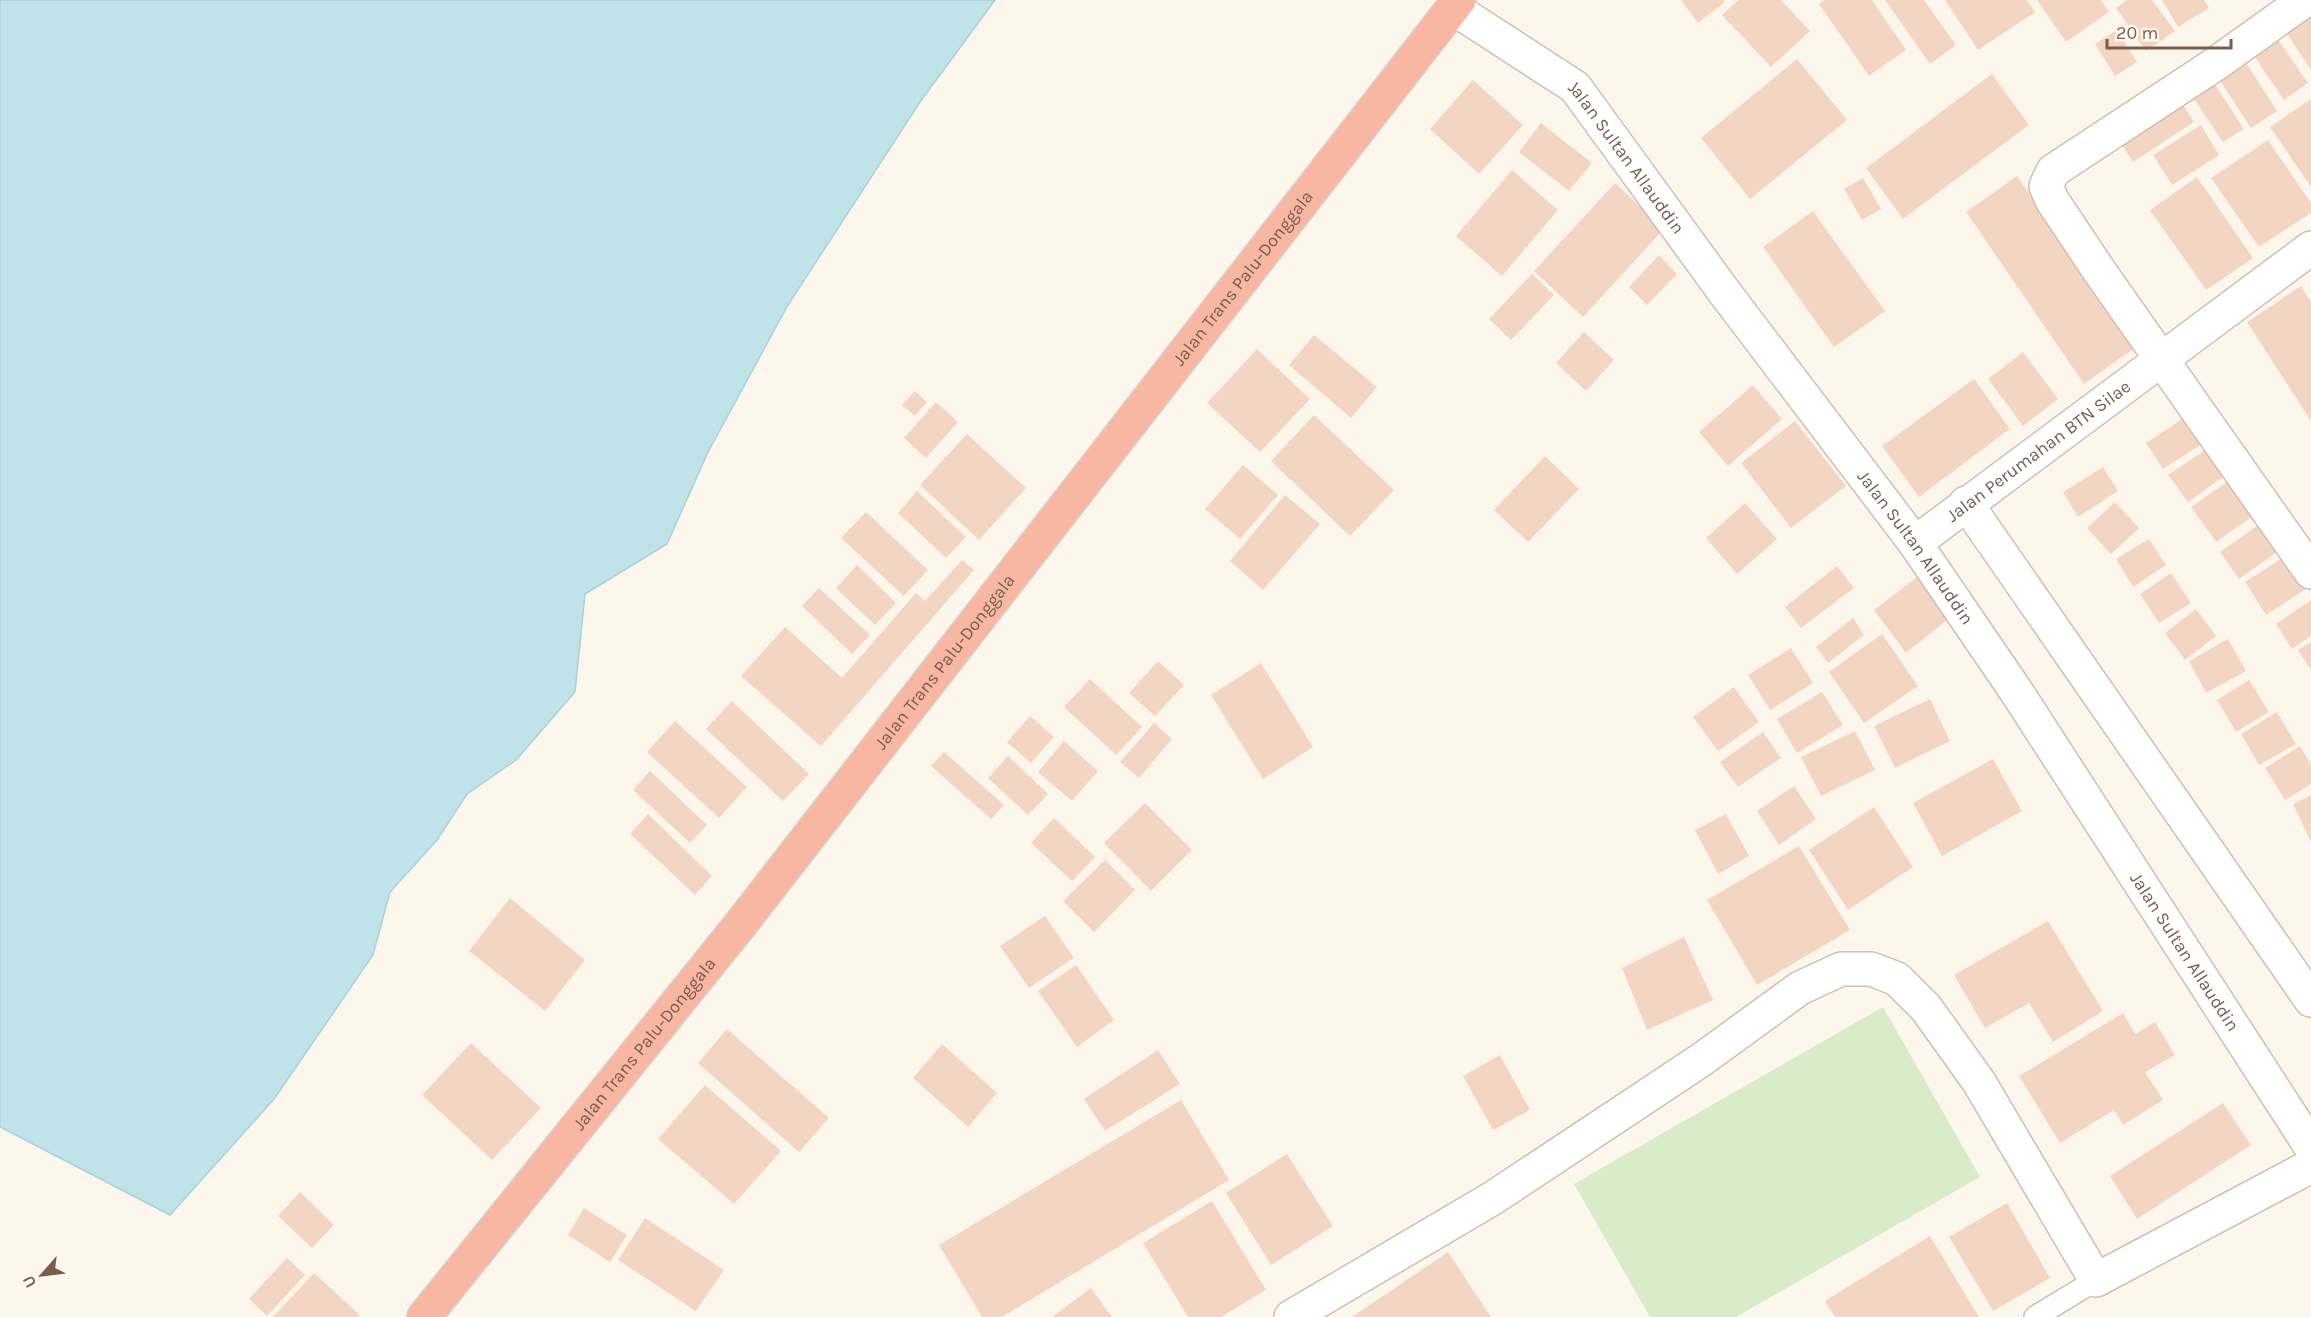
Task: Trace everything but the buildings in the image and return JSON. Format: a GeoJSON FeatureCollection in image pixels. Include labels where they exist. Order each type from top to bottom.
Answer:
{"type":"FeatureCollection","features":[{"type":"Feature","properties":{"kind":"highway","name":"Jalan Trans Palu-Donggala"},"geometry":{"type":"LineString","coordinates":[[424,1317],[740,925],[1038,540],[1255,267],[1456,4]]}},
{"type":"Feature","properties":{"kind":"street"},"geometry":{"type":"LineString","coordinates":[[2305,0],[2214,65],[2053,171],[2046,186],[2064,218],[2310,567]]}},
{"type":"Feature","properties":{"kind":"street","name":"Jalan Sultan Allauddin"},"geometry":{"type":"LineString","coordinates":[[1456,4],[1575,87],[1725,293],[1915,543],[2016,691],[2311,1147]]}},
{"type":"Feature","properties":{"kind":"street","name":"Jalan Perumahan BTN Silae"},"geometry":{"type":"LineString","coordinates":[[1915,543],[2311,248]]}},
{"type":"Feature","properties":{"kind":"street"},"geometry":{"type":"LineString","coordinates":[[1966,503],[2311,1000]]}},
{"type":"Feature","properties":{"kind":"street"},"geometry":{"type":"LineString","coordinates":[[1291,1317],[1493,1198],[1701,1060],[1800,988],[1841,969],[1871,969],[1898,979],[1926,1008],[1979,1082],[2096,1280],[2311,1166]]}},
{"type":"Feature","properties":{"kind":"lane"},"geometry":{"type":"LineString","coordinates":[[2035,1317],[2096,1280]]}},
{"type":"Feature","properties":{"kind":"green space"},"geometry":{"type":"Polygon","coordinates":[[[1883,1007],[1980,1177],[1736,1317],[1650,1317],[1574,1184],[1883,1007]]]}},
{"type":"Feature","properties":{"kind":"water"},"geometry":{"type":"Polygon","coordinates":[[[0,0],[995,0],[920,102],[788,305],[708,452],[667,544],[585,594],[575,692],[516,760],[467,794],[437,840],[390,892],[373,955],[274,1099],[170,1215],[0,1127],[0,0]]]}}]}
